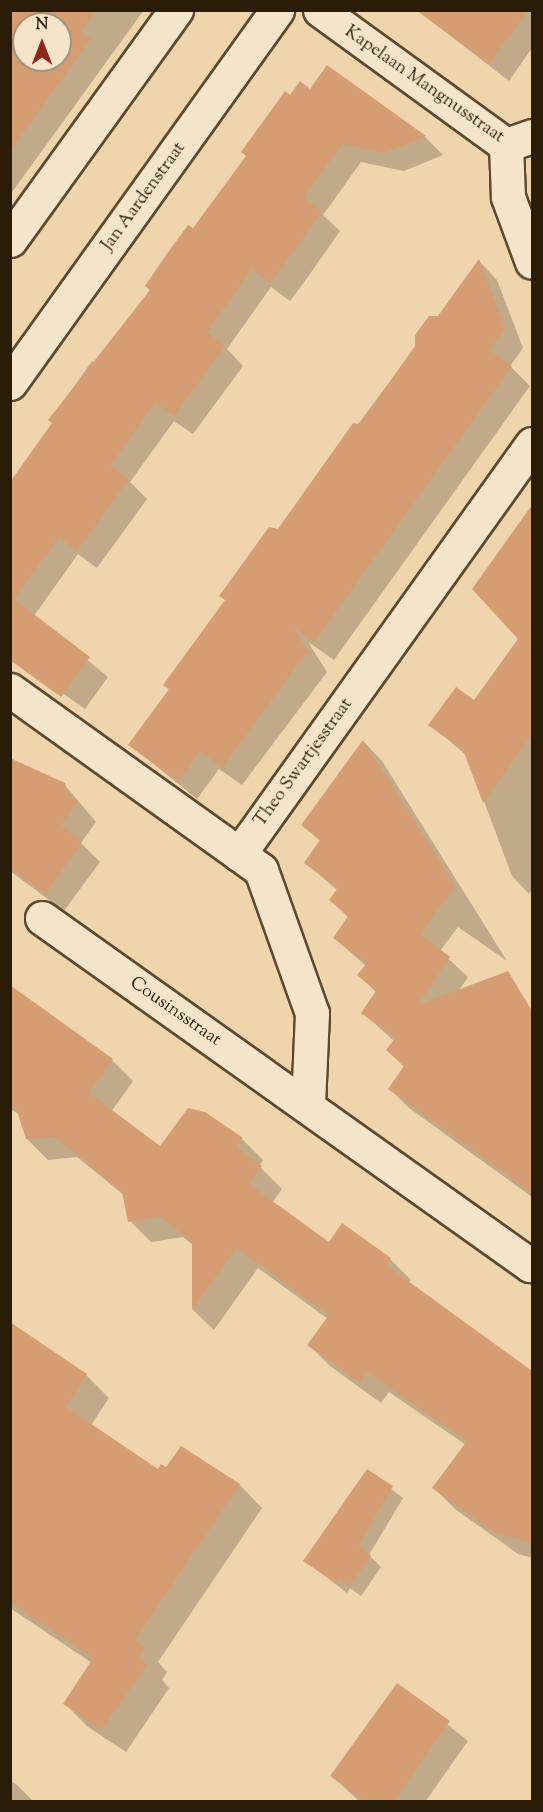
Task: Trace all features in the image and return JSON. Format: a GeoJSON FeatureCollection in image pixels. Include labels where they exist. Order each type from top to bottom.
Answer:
{"type":"FeatureCollection","features":[{"type":"Feature","properties":{"kind":"street"},"geometry":{"type":"LineString","coordinates":[[10,240],[176,10]]}},
{"type":"Feature","properties":{"kind":"street","name":"Jan Aardenstraat"},"geometry":{"type":"LineString","coordinates":[[10,383],[277,10]]}},
{"type":"Feature","properties":{"kind":"street","name":"Kapelaan Mangnusstraat"},"geometry":{"type":"LineString","coordinates":[[320,10],[519,141]]}},
{"type":"Feature","properties":{"kind":"street"},"geometry":{"type":"LineString","coordinates":[[519,141],[508,197],[532,262]]}},
{"type":"Feature","properties":{"kind":"street","name":"Theo Swartjesstraat"},"geometry":{"type":"LineString","coordinates":[[238,854],[532,444]]}},
{"type":"Feature","properties":{"kind":"street"},"geometry":{"type":"LineString","coordinates":[[10,690],[261,870],[312,1013],[308,1106]]}},
{"type":"Feature","properties":{"kind":"street","name":"Cousinsstraat"},"geometry":{"type":"LineString","coordinates":[[42,918],[532,1265]]}},
{"type":"Feature","properties":{"kind":"building"},"geometry":{"type":"Polygon","coordinates":[[[10,10],[96,10],[80,32],[91,39],[72,65],[72,12],[12,12],[12,72],[67,72],[10,151],[10,10]]]}},
{"type":"Feature","properties":{"kind":"building"},"geometry":{"type":"Polygon","coordinates":[[[416,10],[528,10],[489,64],[416,10]]]}},
{"type":"Feature","properties":{"kind":"building"},"geometry":{"type":"Polygon","coordinates":[[[327,65],[426,136],[384,153],[342,144],[303,198],[322,211],[286,262],[270,283],[252,269],[207,332],[225,346],[174,416],[155,403],[110,466],[129,479],[77,551],[59,537],[14,599],[90,657],[61,697],[10,660],[10,482],[52,423],[48,420],[150,290],[145,286],[166,255],[188,225],[193,228],[246,156],[241,152],[285,91],[290,95],[300,81],[310,89],[327,65]]]}},
{"type":"Feature","properties":{"kind":"building"},"geometry":{"type":"Polygon","coordinates":[[[479,259],[505,328],[489,350],[512,366],[314,642],[293,627],[312,657],[306,653],[222,768],[200,751],[178,781],[128,745],[169,689],[163,685],[225,600],[219,596],[269,527],[278,529],[353,423],[360,424],[415,346],[415,335],[429,316],[438,316],[479,259]]]}},
{"type":"Feature","properties":{"kind":"building"},"geometry":{"type":"Polygon","coordinates":[[[532,505],[532,734],[483,803],[463,750],[428,725],[456,687],[474,700],[518,639],[472,589],[532,505]]]}},
{"type":"Feature","properties":{"kind":"building"},"geometry":{"type":"Polygon","coordinates":[[[363,740],[455,886],[421,934],[450,957],[418,1005],[508,971],[532,1011],[532,1193],[388,1089],[404,1066],[386,1050],[395,1038],[361,1013],[376,991],[357,975],[367,963],[333,938],[348,916],[329,900],[338,888],[304,863],[320,840],[301,825],[363,740]]]}},
{"type":"Feature","properties":{"kind":"building"},"geometry":{"type":"Polygon","coordinates":[[[10,758],[65,783],[67,794],[78,802],[61,825],[82,842],[45,894],[10,869],[10,758]]]}},
{"type":"Feature","properties":{"kind":"building"},"geometry":{"type":"Polygon","coordinates":[[[10,985],[113,1059],[89,1093],[160,1146],[188,1108],[205,1112],[243,1138],[236,1147],[262,1166],[249,1184],[329,1242],[342,1223],[391,1258],[386,1265],[532,1371],[532,1543],[495,1533],[432,1488],[467,1441],[367,1372],[360,1383],[307,1345],[329,1315],[236,1248],[192,1310],[192,1242],[160,1216],[128,1222],[122,1192],[55,1137],[26,1139],[16,1108],[10,1104],[10,985]]]}},
{"type":"Feature","properties":{"kind":"building"},"geometry":{"type":"Polygon","coordinates":[[[10,1322],[87,1374],[66,1407],[158,1469],[161,1464],[166,1467],[181,1446],[240,1484],[135,1640],[146,1648],[139,1658],[147,1664],[102,1730],[63,1704],[93,1658],[10,1602],[10,1322]]]}},
{"type":"Feature","properties":{"kind":"building"},"geometry":{"type":"Polygon","coordinates":[[[367,1469],[393,1486],[358,1546],[371,1555],[350,1586],[338,1578],[336,1583],[303,1561],[367,1469]]]}},
{"type":"Feature","properties":{"kind":"building"},"geometry":{"type":"Polygon","coordinates":[[[397,1683],[450,1721],[393,1802],[365,1802],[330,1776],[397,1683]]]}}]}
